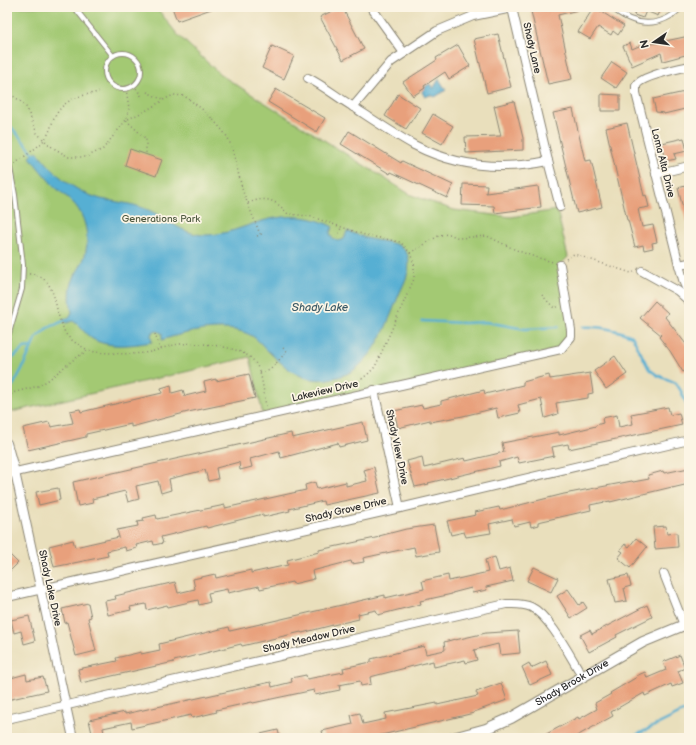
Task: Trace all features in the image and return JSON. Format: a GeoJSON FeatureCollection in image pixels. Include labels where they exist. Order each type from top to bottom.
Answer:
{"type":"FeatureCollection","features":[{"type":"Feature","properties":{"kind":"street"},"geometry":{"type":"LineString","coordinates":[[371,7],[404,53]]}},
{"type":"Feature","properties":{"kind":"street","name":"Shady Lane"},"geometry":{"type":"LineString","coordinates":[[353,107],[391,62],[437,31],[473,16],[512,8],[560,207]]}},
{"type":"Feature","properties":{"kind":"street","name":"Loma Alta Drive"},"geometry":{"type":"LineString","coordinates":[[689,66],[654,75],[639,82],[636,87],[636,93],[679,266],[689,294]]}},
{"type":"Feature","properties":{"kind":"street"},"geometry":{"type":"LineString","coordinates":[[308,78],[413,144],[450,159],[478,165],[508,167],[548,161]]}},
{"type":"Feature","properties":{"kind":"street"},"geometry":{"type":"LineString","coordinates":[[656,174],[689,166]]}},
{"type":"Feature","properties":{"kind":"street"},"geometry":{"type":"LineString","coordinates":[[679,266],[689,263]]}},
{"type":"Feature","properties":{"kind":"street","name":"Lakeview Drive"},"geometry":{"type":"LineString","coordinates":[[11,473],[561,349],[571,337],[571,330],[560,265]]}},
{"type":"Feature","properties":{"kind":"street"},"geometry":{"type":"LineString","coordinates":[[642,270],[678,291],[689,301]]}},
{"type":"Feature","properties":{"kind":"street","name":"Shady View Drive"},"geometry":{"type":"LineString","coordinates":[[374,390],[400,508]]}},
{"type":"Feature","properties":{"kind":"street","name":"Shady Grove Drive"},"geometry":{"type":"LineString","coordinates":[[7,597],[400,508],[689,440]]}},
{"type":"Feature","properties":{"kind":"street","name":"Shady Lake Drive"},"geometry":{"type":"LineString","coordinates":[[7,443],[11,473],[40,589],[73,738]]}},
{"type":"Feature","properties":{"kind":"street"},"geometry":{"type":"LineString","coordinates":[[664,574],[687,624]]}},
{"type":"Feature","properties":{"kind":"street","name":"Shady Meadow Drive"},"geometry":{"type":"LineString","coordinates":[[7,719],[66,704],[506,604],[520,604],[530,607],[541,614],[552,628],[583,677]]}},
{"type":"Feature","properties":{"kind":"street","name":"Shady Brook Drive"},"geometry":{"type":"LineString","coordinates":[[453,738],[486,729],[511,718],[643,642],[687,624]]}},
{"type":"Feature","properties":{"kind":"lane"},"geometry":{"type":"LineString","coordinates":[[74,7],[113,56]]}},
{"type":"Feature","properties":{"kind":"lane"},"geometry":{"type":"LineString","coordinates":[[471,7],[473,16]]}},
{"type":"Feature","properties":{"kind":"lane"},"geometry":{"type":"LineString","coordinates":[[611,7],[628,19],[640,23],[656,22],[672,17],[682,7]]}},
{"type":"Feature","properties":{"kind":"lane"},"geometry":{"type":"LineString","coordinates":[[124,53],[134,57],[138,62],[140,73],[139,78],[134,85],[126,89],[120,89],[109,83],[106,78],[106,66],[108,60],[113,56],[124,53]]}},
{"type":"Feature","properties":{"kind":"lane"},"geometry":{"type":"LineString","coordinates":[[7,162],[10,168],[23,258],[22,289],[7,340]]}},
{"type":"Feature","properties":{"kind":"path"},"geometry":{"type":"LineString","coordinates":[[134,85],[142,97]]}},
{"type":"Feature","properties":{"kind":"path"},"geometry":{"type":"LineString","coordinates":[[7,92],[19,100],[26,108],[37,132],[52,147],[69,157],[86,157],[103,149],[126,120],[129,108],[126,89]]}},
{"type":"Feature","properties":{"kind":"path"},"geometry":{"type":"LineString","coordinates":[[10,168],[44,140],[58,112],[64,104],[72,98],[99,92]]}},
{"type":"Feature","properties":{"kind":"path"},"geometry":{"type":"LineString","coordinates":[[147,92],[159,98],[166,99]]}},
{"type":"Feature","properties":{"kind":"path"},"geometry":{"type":"LineString","coordinates":[[126,120],[174,95],[184,96],[207,113],[223,131],[232,148],[243,192],[260,234]]}},
{"type":"Feature","properties":{"kind":"path"},"geometry":{"type":"LineString","coordinates":[[126,120],[146,139],[146,155]]}},
{"type":"Feature","properties":{"kind":"path"},"geometry":{"type":"LineString","coordinates":[[248,203],[264,198],[281,206],[288,214],[309,216],[365,235],[400,242],[410,253],[414,264],[414,279],[374,367],[352,387]]}},
{"type":"Feature","properties":{"kind":"path"},"geometry":{"type":"LineString","coordinates":[[337,237],[341,228]]}},
{"type":"Feature","properties":{"kind":"path"},"geometry":{"type":"LineString","coordinates":[[257,236],[264,233]]}},
{"type":"Feature","properties":{"kind":"path"},"geometry":{"type":"LineString","coordinates":[[410,253],[440,235],[449,234],[459,238],[487,236],[516,250],[560,265],[568,257],[574,254],[631,273],[642,270]]}},
{"type":"Feature","properties":{"kind":"path"},"geometry":{"type":"LineString","coordinates":[[23,273],[38,275],[47,281],[65,333],[68,338],[88,350],[118,354],[144,353],[174,344],[192,342],[226,347],[247,355],[259,369],[266,406]]}},
{"type":"Feature","properties":{"kind":"path"},"geometry":{"type":"LineString","coordinates":[[542,295],[553,307],[561,308]]}},
{"type":"Feature","properties":{"kind":"path"},"geometry":{"type":"LineString","coordinates":[[155,334],[160,348]]}},
{"type":"Feature","properties":{"kind":"path"},"geometry":{"type":"LineString","coordinates":[[283,348],[289,353]]}},
{"type":"Feature","properties":{"kind":"path"},"geometry":{"type":"LineString","coordinates":[[8,410],[8,404],[12,394],[38,386],[47,381],[72,360],[88,350]]}},
{"type":"Feature","properties":{"kind":"path"},"geometry":{"type":"LineString","coordinates":[[260,374],[270,370],[286,351]]}},
{"type":"Feature","properties":{"kind":"green space","name":"Generations Park"},"geometry":{"type":"Polygon","coordinates":[[[7,7],[156,7],[177,34],[221,75],[411,195],[454,210],[511,217],[557,210],[568,257],[560,265],[571,330],[561,349],[263,415],[250,357],[7,413],[7,7]]]}},
{"type":"Feature","properties":{"kind":"water"},"geometry":{"type":"Polygon","coordinates":[[[439,79],[446,90],[435,97],[430,95],[425,97],[422,92],[426,86],[430,84],[433,89],[439,79]]]}},
{"type":"Feature","properties":{"kind":"water","name":"Shady Lake"},"geometry":{"type":"Polygon","coordinates":[[[37,151],[50,167],[65,181],[91,196],[146,209],[189,232],[206,235],[221,234],[280,217],[299,217],[316,220],[333,227],[330,232],[331,236],[337,240],[344,239],[347,231],[366,238],[398,245],[407,254],[409,262],[408,272],[380,339],[370,354],[352,371],[338,377],[316,380],[298,375],[290,370],[275,358],[254,337],[239,331],[228,329],[205,330],[182,334],[162,340],[162,333],[157,331],[151,335],[152,342],[129,345],[105,344],[91,338],[73,321],[66,323],[64,319],[70,317],[72,313],[70,290],[85,255],[87,237],[85,225],[76,205],[53,185],[30,157],[37,151]]]}},
{"type":"Feature","properties":{"kind":"building"},"geometry":{"type":"Polygon","coordinates":[[[172,7],[214,7],[214,8],[177,21],[172,7]]]}},
{"type":"Feature","properties":{"kind":"building"},"geometry":{"type":"Polygon","coordinates":[[[342,7],[364,49],[343,60],[320,17],[342,7]]]}},
{"type":"Feature","properties":{"kind":"building"},"geometry":{"type":"Polygon","coordinates":[[[530,7],[577,7],[578,10],[558,15],[572,79],[548,84],[530,7]]]}},
{"type":"Feature","properties":{"kind":"building"},"geometry":{"type":"Polygon","coordinates":[[[594,7],[624,26],[618,35],[613,31],[611,35],[598,27],[590,39],[578,32],[594,7]]]}},
{"type":"Feature","properties":{"kind":"building"},"geometry":{"type":"Polygon","coordinates":[[[636,7],[662,7],[658,16],[646,11],[643,18],[634,15],[636,7]]]}},
{"type":"Feature","properties":{"kind":"building"},"geometry":{"type":"Polygon","coordinates":[[[498,34],[511,87],[487,93],[474,39],[498,34]]]}},
{"type":"Feature","properties":{"kind":"building"},"geometry":{"type":"Polygon","coordinates":[[[689,36],[689,54],[663,61],[661,53],[632,66],[623,46],[630,43],[632,49],[646,43],[647,45],[689,36]]]}},
{"type":"Feature","properties":{"kind":"building"},"geometry":{"type":"Polygon","coordinates":[[[458,45],[470,66],[449,79],[445,72],[424,86],[425,88],[413,96],[403,82],[437,60],[436,58],[458,45]]]}},
{"type":"Feature","properties":{"kind":"building"},"geometry":{"type":"Polygon","coordinates":[[[272,46],[294,56],[284,79],[262,68],[272,46]]]}},
{"type":"Feature","properties":{"kind":"building"},"geometry":{"type":"Polygon","coordinates":[[[612,62],[627,72],[616,88],[601,78],[612,62]]]}},
{"type":"Feature","properties":{"kind":"building"},"geometry":{"type":"Polygon","coordinates":[[[276,89],[325,118],[317,132],[268,102],[276,89]]]}},
{"type":"Feature","properties":{"kind":"building"},"geometry":{"type":"Polygon","coordinates":[[[689,91],[689,108],[664,114],[656,112],[653,99],[689,91]]]}},
{"type":"Feature","properties":{"kind":"building"},"geometry":{"type":"Polygon","coordinates":[[[398,94],[420,108],[406,129],[385,116],[398,94]]]}},
{"type":"Feature","properties":{"kind":"building"},"geometry":{"type":"Polygon","coordinates":[[[601,94],[620,95],[620,111],[601,111],[601,94]]]}},
{"type":"Feature","properties":{"kind":"building"},"geometry":{"type":"Polygon","coordinates":[[[514,101],[523,138],[523,150],[466,153],[465,137],[501,136],[494,106],[514,101]]]}},
{"type":"Feature","properties":{"kind":"building"},"geometry":{"type":"Polygon","coordinates":[[[573,109],[585,161],[591,160],[602,207],[577,213],[553,113],[573,109]]]}},
{"type":"Feature","properties":{"kind":"building"},"geometry":{"type":"Polygon","coordinates":[[[433,114],[453,126],[442,144],[422,133],[433,114]]]}},
{"type":"Feature","properties":{"kind":"building"},"geometry":{"type":"Polygon","coordinates":[[[627,123],[644,196],[646,195],[649,207],[638,209],[642,227],[653,225],[657,242],[652,243],[653,248],[644,250],[643,245],[635,247],[627,220],[606,128],[627,123]]]}},
{"type":"Feature","properties":{"kind":"building"},"geometry":{"type":"Polygon","coordinates":[[[349,131],[401,163],[402,161],[453,185],[447,198],[391,172],[390,174],[341,144],[349,131]]]}},
{"type":"Feature","properties":{"kind":"building"},"geometry":{"type":"Polygon","coordinates":[[[684,138],[687,151],[674,154],[676,159],[666,161],[662,143],[684,138]]]}},
{"type":"Feature","properties":{"kind":"building"},"geometry":{"type":"Polygon","coordinates":[[[130,149],[162,160],[156,176],[125,165],[130,149]]]}},
{"type":"Feature","properties":{"kind":"building"},"geometry":{"type":"Polygon","coordinates":[[[463,184],[487,185],[486,193],[538,186],[541,207],[495,213],[494,206],[462,205],[463,184]]]}},
{"type":"Feature","properties":{"kind":"building"},"geometry":{"type":"Polygon","coordinates":[[[689,185],[689,220],[686,221],[678,188],[689,185]]]}},
{"type":"Feature","properties":{"kind":"building"},"geometry":{"type":"Polygon","coordinates":[[[655,301],[668,313],[665,317],[689,348],[689,368],[683,372],[659,337],[661,335],[640,318],[655,301]]]}},
{"type":"Feature","properties":{"kind":"building"},"geometry":{"type":"Polygon","coordinates":[[[615,356],[627,374],[606,389],[594,371],[615,356]]]}},
{"type":"Feature","properties":{"kind":"building"},"geometry":{"type":"Polygon","coordinates":[[[590,373],[593,393],[588,394],[588,398],[556,403],[558,414],[545,418],[541,399],[518,405],[520,413],[498,418],[496,408],[430,422],[430,420],[398,428],[394,411],[422,405],[423,408],[441,404],[441,401],[484,390],[485,394],[523,385],[523,382],[549,375],[550,379],[590,373]]]}},
{"type":"Feature","properties":{"kind":"building"},"geometry":{"type":"Polygon","coordinates":[[[249,374],[255,398],[188,412],[131,427],[131,424],[86,434],[86,437],[28,450],[23,428],[49,422],[51,427],[73,423],[70,411],[80,409],[81,412],[162,393],[161,388],[171,385],[172,393],[183,390],[185,396],[206,391],[204,382],[249,374]]]}},
{"type":"Feature","properties":{"kind":"building"},"geometry":{"type":"Polygon","coordinates":[[[668,407],[670,415],[679,413],[682,425],[569,449],[568,444],[552,447],[554,456],[519,463],[517,457],[499,462],[500,466],[415,487],[407,461],[422,457],[424,468],[465,458],[466,461],[504,452],[502,443],[559,432],[559,435],[596,426],[603,423],[602,418],[617,415],[619,427],[633,424],[631,414],[668,407]]]}},
{"type":"Feature","properties":{"kind":"building"},"geometry":{"type":"Polygon","coordinates":[[[363,422],[367,440],[339,447],[338,443],[281,458],[279,451],[250,459],[252,467],[240,470],[239,462],[216,468],[218,479],[208,481],[205,470],[169,479],[171,490],[161,493],[158,481],[136,486],[139,499],[128,502],[125,491],[92,499],[93,503],[78,506],[73,482],[291,433],[292,438],[363,422]]]}},
{"type":"Feature","properties":{"kind":"building"},"geometry":{"type":"Polygon","coordinates":[[[374,467],[380,493],[324,505],[323,501],[263,517],[263,514],[207,528],[206,526],[161,537],[163,543],[154,545],[153,541],[136,545],[137,548],[126,551],[125,547],[107,551],[108,556],[54,567],[49,546],[73,540],[75,547],[119,537],[117,530],[138,526],[137,522],[144,521],[143,518],[156,515],[157,519],[225,505],[225,508],[306,490],[305,485],[315,482],[317,489],[346,482],[346,486],[367,481],[364,470],[374,467]]]}},
{"type":"Feature","properties":{"kind":"building"},"geometry":{"type":"Polygon","coordinates":[[[689,468],[689,484],[610,502],[590,505],[591,510],[538,522],[538,525],[531,527],[530,522],[514,526],[512,519],[489,524],[491,533],[466,537],[464,532],[451,535],[447,521],[476,515],[475,512],[499,507],[500,510],[564,494],[649,479],[648,475],[663,471],[664,473],[689,468]]]}},
{"type":"Feature","properties":{"kind":"building"},"geometry":{"type":"Polygon","coordinates":[[[58,488],[60,500],[39,505],[36,492],[58,488]]]}},
{"type":"Feature","properties":{"kind":"building"},"geometry":{"type":"Polygon","coordinates":[[[434,525],[439,552],[416,556],[414,547],[363,558],[364,562],[352,564],[351,561],[312,571],[314,579],[293,584],[292,582],[260,589],[259,586],[228,593],[227,589],[208,593],[210,602],[199,605],[198,600],[147,610],[146,604],[130,607],[131,610],[108,615],[105,601],[116,599],[115,596],[175,582],[178,593],[195,589],[193,579],[215,574],[216,578],[251,570],[251,573],[288,565],[287,560],[319,552],[319,550],[380,537],[379,536],[406,529],[434,525]]]}},
{"type":"Feature","properties":{"kind":"building"},"geometry":{"type":"Polygon","coordinates":[[[666,526],[667,534],[677,533],[678,547],[655,549],[653,527],[666,526]]]}},
{"type":"Feature","properties":{"kind":"building"},"geometry":{"type":"Polygon","coordinates":[[[636,538],[647,547],[630,568],[618,558],[623,552],[620,550],[625,544],[629,547],[636,538]]]}},
{"type":"Feature","properties":{"kind":"building"},"geometry":{"type":"Polygon","coordinates":[[[7,552],[18,563],[7,574],[7,552]]]}},
{"type":"Feature","properties":{"kind":"building"},"geometry":{"type":"Polygon","coordinates":[[[495,557],[499,571],[510,568],[513,581],[486,587],[487,590],[472,593],[471,588],[420,601],[421,604],[378,615],[376,610],[358,614],[359,619],[242,646],[241,644],[174,662],[81,683],[78,669],[117,661],[116,658],[141,652],[141,654],[160,650],[159,644],[229,627],[230,631],[385,595],[385,598],[424,589],[422,581],[448,575],[449,581],[488,572],[485,560],[495,557]]]}},
{"type":"Feature","properties":{"kind":"building"},"geometry":{"type":"Polygon","coordinates":[[[534,567],[558,578],[551,592],[527,581],[534,567]]]}},
{"type":"Feature","properties":{"kind":"building"},"geometry":{"type":"Polygon","coordinates":[[[628,575],[631,586],[624,588],[627,601],[615,603],[609,579],[628,575]]]}},
{"type":"Feature","properties":{"kind":"building"},"geometry":{"type":"Polygon","coordinates":[[[568,589],[579,605],[583,602],[587,608],[571,618],[557,596],[568,589]]]}},
{"type":"Feature","properties":{"kind":"building"},"geometry":{"type":"Polygon","coordinates":[[[88,603],[91,617],[88,618],[96,651],[76,656],[62,609],[88,603]]]}},
{"type":"Feature","properties":{"kind":"building"},"geometry":{"type":"Polygon","coordinates":[[[647,605],[652,617],[616,635],[617,637],[589,652],[580,635],[590,630],[592,634],[647,605]]]}},
{"type":"Feature","properties":{"kind":"building"},"geometry":{"type":"Polygon","coordinates":[[[29,616],[35,641],[24,644],[21,631],[14,633],[11,620],[29,616]]]}},
{"type":"Feature","properties":{"kind":"building"},"geometry":{"type":"Polygon","coordinates":[[[518,631],[520,653],[500,655],[498,644],[474,650],[477,660],[466,663],[465,660],[434,667],[433,661],[370,677],[371,684],[361,686],[360,681],[339,685],[340,690],[315,695],[314,690],[216,710],[217,712],[192,718],[191,715],[132,728],[131,722],[103,728],[105,738],[93,738],[89,720],[125,712],[125,714],[271,682],[272,687],[292,682],[291,678],[306,675],[307,679],[344,672],[343,668],[371,662],[371,659],[424,646],[426,654],[445,650],[444,642],[455,639],[486,633],[518,631]]]}},
{"type":"Feature","properties":{"kind":"building"},"geometry":{"type":"Polygon","coordinates":[[[680,655],[685,668],[678,671],[683,683],[672,687],[671,684],[645,696],[644,693],[611,712],[613,716],[573,738],[539,738],[578,717],[579,719],[597,709],[595,703],[637,677],[636,676],[645,672],[647,678],[666,670],[663,662],[680,655]]]}},
{"type":"Feature","properties":{"kind":"building"},"geometry":{"type":"Polygon","coordinates":[[[546,661],[552,675],[530,685],[522,667],[529,663],[531,668],[546,661]]]}},
{"type":"Feature","properties":{"kind":"building"},"geometry":{"type":"Polygon","coordinates":[[[26,674],[27,680],[43,677],[47,691],[7,700],[7,679],[26,674]]]}},
{"type":"Feature","properties":{"kind":"building"},"geometry":{"type":"Polygon","coordinates":[[[501,683],[507,700],[474,713],[369,738],[324,738],[322,731],[353,724],[351,715],[360,713],[363,724],[386,719],[385,713],[437,703],[437,705],[478,696],[476,692],[501,683]]]}},
{"type":"Feature","properties":{"kind":"building"},"geometry":{"type":"Polygon","coordinates":[[[278,730],[280,738],[257,738],[256,735],[278,730]]]}},
{"type":"Feature","properties":{"kind":"waterway"},"geometry":{"type":"LineString","coordinates":[[7,122],[35,155]]}},
{"type":"Feature","properties":{"kind":"waterway"},"geometry":{"type":"LineString","coordinates":[[7,392],[14,384],[36,338],[47,328],[66,320]]}},
{"type":"Feature","properties":{"kind":"waterway"},"geometry":{"type":"LineString","coordinates":[[422,321],[464,323],[486,322],[525,329],[558,327]]}},
{"type":"Feature","properties":{"kind":"waterway"},"geometry":{"type":"LineString","coordinates":[[582,327],[608,329],[632,336],[649,369],[657,375],[676,383],[688,408]]}},
{"type":"Feature","properties":{"kind":"waterway"},"geometry":{"type":"LineString","coordinates":[[14,357],[24,348],[31,347]]}},
{"type":"Feature","properties":{"kind":"waterway"},"geometry":{"type":"LineString","coordinates":[[630,738],[689,709]]}}]}
